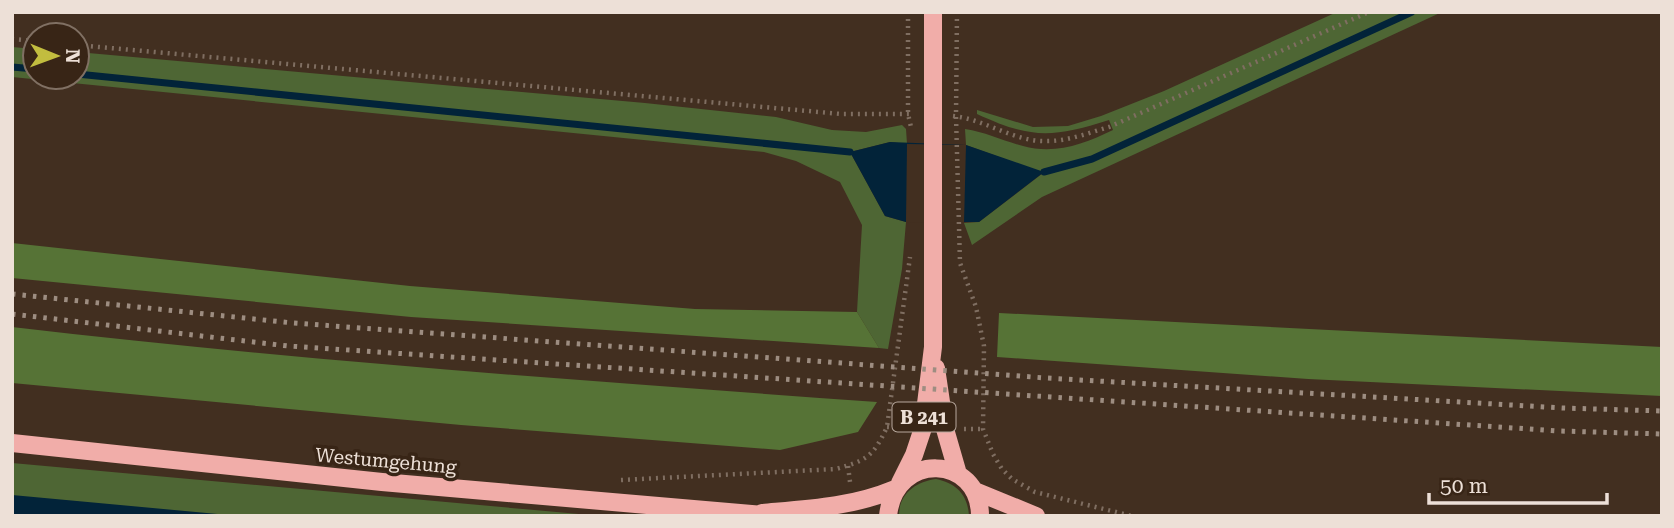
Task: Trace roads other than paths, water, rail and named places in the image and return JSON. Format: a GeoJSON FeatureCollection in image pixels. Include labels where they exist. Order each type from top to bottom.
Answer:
{"type":"FeatureCollection","features":[{"type":"Feature","properties":{"kind":"main road","name":"B 241"},"geometry":{"type":"LineString","coordinates":[[888,516],[889,503],[914,455],[923,428],[933,347],[933,12]]}},
{"type":"Feature","properties":{"kind":"main road","name":"B 241"},"geometry":{"type":"LineString","coordinates":[[933,347],[945,429],[958,474],[975,491],[1036,516]]}},
{"type":"Feature","properties":{"kind":"main road","name":"Westumgehung"},"geometry":{"type":"LineString","coordinates":[[12,443],[382,482],[774,516]]}},
{"type":"Feature","properties":{"kind":"main road","name":"Westumgehung"},"geometry":{"type":"LineString","coordinates":[[756,513],[836,506],[870,500],[898,486],[912,473],[927,468],[958,474]]}},
{"type":"Feature","properties":{"kind":"main road"},"geometry":{"type":"LineString","coordinates":[[975,491],[980,516]]}},
{"type":"Feature","properties":{"kind":"water"},"geometry":{"type":"Polygon","coordinates":[[[890,142],[966,145],[1044,172],[979,222],[906,222],[885,216],[850,152],[890,142]]]}},
{"type":"Feature","properties":{"kind":"water"},"geometry":{"type":"Polygon","coordinates":[[[12,495],[239,516],[12,516],[12,495]]]}},
{"type":"Feature","properties":{"kind":"waterway"},"geometry":{"type":"LineString","coordinates":[[1044,172],[1092,159],[1412,12]]}},
{"type":"Feature","properties":{"kind":"waterway"},"geometry":{"type":"LineString","coordinates":[[12,67],[21,68]]}},
{"type":"Feature","properties":{"kind":"waterway"},"geometry":{"type":"LineString","coordinates":[[91,75],[850,152]]}},
{"type":"Feature","properties":{"kind":"railway"},"geometry":{"type":"LineString","coordinates":[[12,294],[293,323],[1046,378],[1563,408],[1662,411]]}},
{"type":"Feature","properties":{"kind":"railway"},"geometry":{"type":"LineString","coordinates":[[12,314],[288,346],[1559,431],[1662,434]]}}]}
